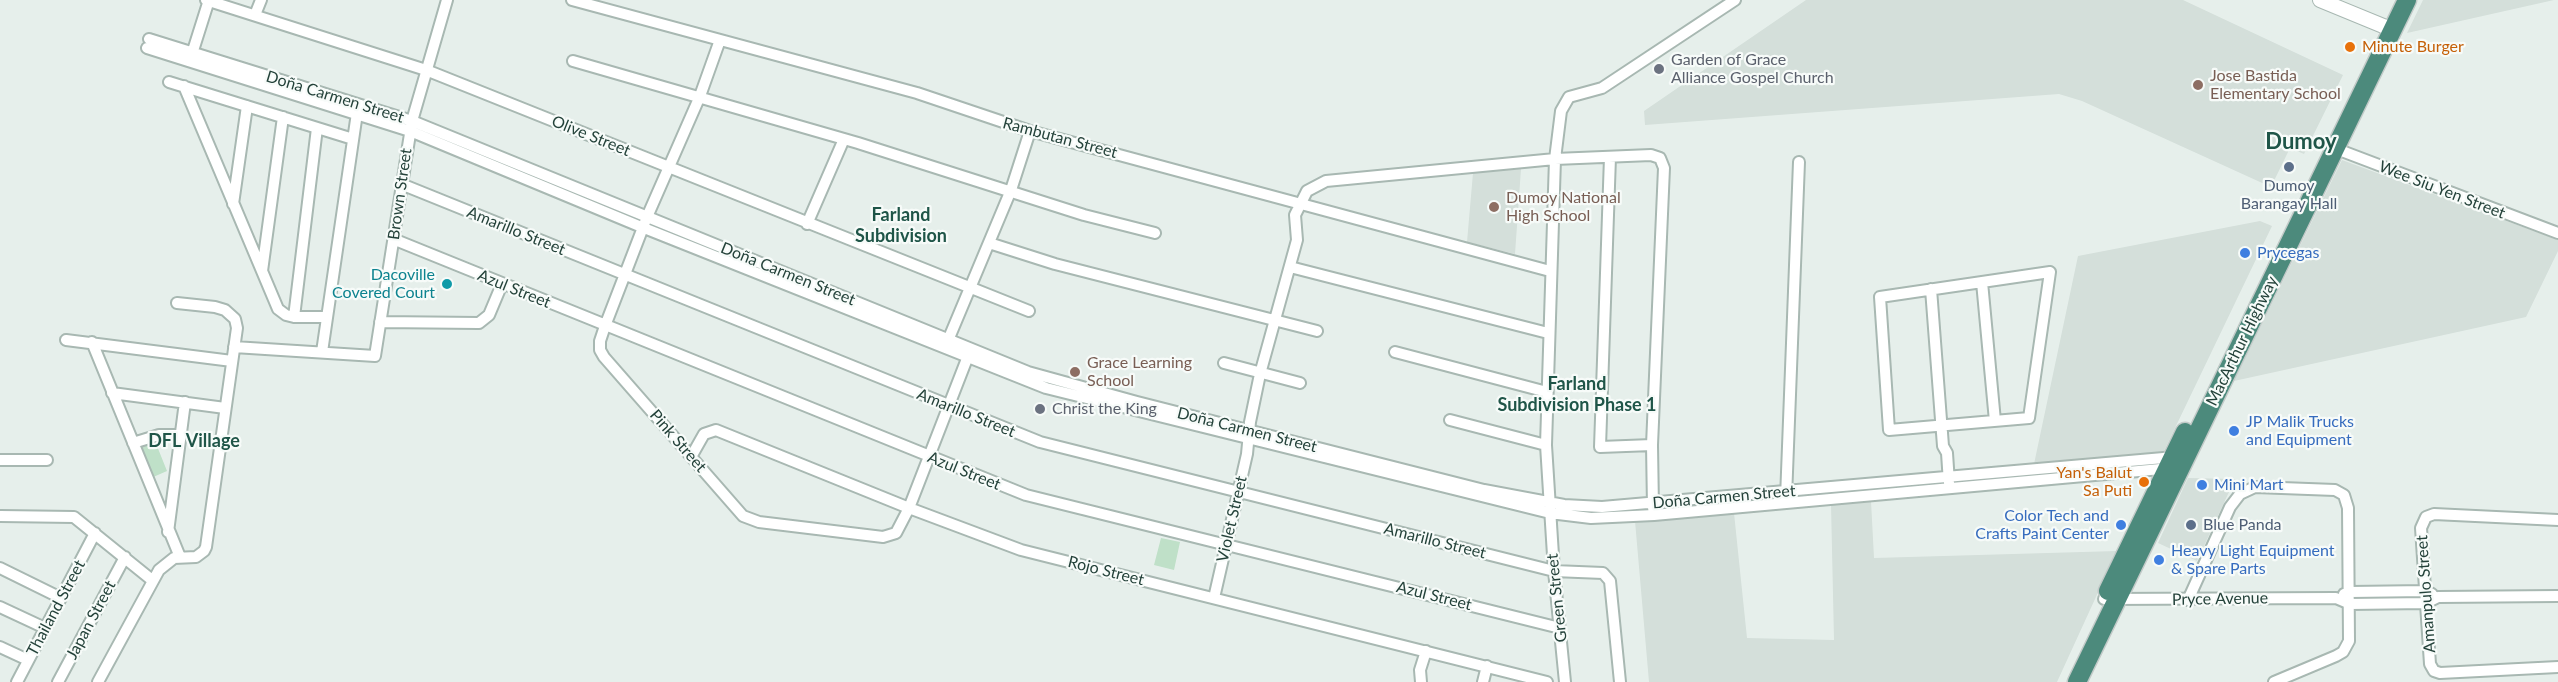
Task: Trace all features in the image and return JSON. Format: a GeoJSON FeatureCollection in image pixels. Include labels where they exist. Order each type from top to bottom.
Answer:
{"type":"FeatureCollection","features":[{"type":"Feature","properties":{"kind":"highway","name":"MacArthur Highway"},"geometry":{"type":"LineString","coordinates":[[2388,28],[2395,0]]}},
{"type":"Feature","properties":{"kind":"highway","name":"MacArthur Highway"},"geometry":{"type":"LineString","coordinates":[[2077,682],[2111,600],[2254,303],[2388,28],[2408,0]]}},
{"type":"Feature","properties":{"kind":"highway","name":"MacArthur Highway"},"geometry":{"type":"LineString","coordinates":[[2065,682],[2111,600]]}},
{"type":"Feature","properties":{"kind":"street"},"geometry":{"type":"LineString","coordinates":[[191,57],[208,0]]}},
{"type":"Feature","properties":{"kind":"street","name":"Olive Street"},"geometry":{"type":"LineString","coordinates":[[208,0],[426,70],[969,289],[1029,311]]}},
{"type":"Feature","properties":{"kind":"street"},"geometry":{"type":"LineString","coordinates":[[255,15],[261,0]]}},
{"type":"Feature","properties":{"kind":"street","name":"Brown Street"},"geometry":{"type":"LineString","coordinates":[[322,352],[375,356],[411,126],[447,0]]}},
{"type":"Feature","properties":{"kind":"street","name":"Rambutan Street"},"geometry":{"type":"LineString","coordinates":[[572,0],[917,93],[1030,131],[1550,271]]}},
{"type":"Feature","properties":{"kind":"street","name":"Green Street"},"geometry":{"type":"LineString","coordinates":[[1565,682],[1554,571],[1546,445],[1555,159],[1561,111],[1569,97],[1602,88],[1735,0]]}},
{"type":"Feature","properties":{"kind":"street"},"geometry":{"type":"LineString","coordinates":[[2320,0],[2388,28]]}},
{"type":"Feature","properties":{"kind":"street","name":"Pink Street"},"geometry":{"type":"LineString","coordinates":[[720,40],[700,96],[646,222],[605,326],[600,350],[691,457],[736,508],[750,520],[883,537],[892,535],[899,529],[909,508]]}},
{"type":"Feature","properties":{"kind":"street","name":"Doña Carmen Street"},"geometry":{"type":"LineString","coordinates":[[148,44],[411,126],[1026,376],[1063,388],[1249,435],[1422,478],[1484,490],[1549,508],[1653,509],[2177,462]]}},
{"type":"Feature","properties":{"kind":"street","name":"Doña Carmen Street"},"geometry":{"type":"LineString","coordinates":[[191,57],[357,113],[411,126]]}},
{"type":"Feature","properties":{"kind":"street"},"geometry":{"type":"LineString","coordinates":[[573,61],[844,139],[1084,215],[1155,233]]}},
{"type":"Feature","properties":{"kind":"street"},"geometry":{"type":"LineString","coordinates":[[169,82],[353,139]]}},
{"type":"Feature","properties":{"kind":"street"},"geometry":{"type":"LineString","coordinates":[[184,86],[278,309],[294,317],[326,317]]}},
{"type":"Feature","properties":{"kind":"street"},"geometry":{"type":"LineString","coordinates":[[234,204],[248,106]]}},
{"type":"Feature","properties":{"kind":"street"},"geometry":{"type":"LineString","coordinates":[[234,347],[322,352],[357,113]]}},
{"type":"Feature","properties":{"kind":"street"},"geometry":{"type":"LineString","coordinates":[[262,271],[283,117]]}},
{"type":"Feature","properties":{"kind":"street"},"geometry":{"type":"LineString","coordinates":[[294,317],[317,128]]}},
{"type":"Feature","properties":{"kind":"street"},"geometry":{"type":"LineString","coordinates":[[949,338],[1011,190],[1030,131]]}},
{"type":"Feature","properties":{"kind":"street"},"geometry":{"type":"LineString","coordinates":[[807,224],[844,139]]}},
{"type":"Feature","properties":{"kind":"street","name":"Wee Siu Yen Street"},"geometry":{"type":"LineString","coordinates":[[2331,147],[2558,233]]}},
{"type":"Feature","properties":{"kind":"street"},"geometry":{"type":"LineString","coordinates":[[1300,205],[1307,191],[1326,181],[1555,159],[1652,155],[1660,158],[1663,164],[1652,445],[1653,509]]}},
{"type":"Feature","properties":{"kind":"street"},"geometry":{"type":"LineString","coordinates":[[1610,157],[1600,447],[1652,445]]}},
{"type":"Feature","properties":{"kind":"street"},"geometry":{"type":"LineString","coordinates":[[1786,497],[1799,162]]}},
{"type":"Feature","properties":{"kind":"street","name":"Amarillo Street"},"geometry":{"type":"LineString","coordinates":[[401,184],[1040,442],[1554,571],[1599,572],[1608,578],[1620,682]]}},
{"type":"Feature","properties":{"kind":"street","name":"Violet Street"},"geometry":{"type":"LineString","coordinates":[[1214,598],[1260,374],[1297,240],[1295,215],[1300,205]]}},
{"type":"Feature","properties":{"kind":"street","name":"Doña Carmen Street"},"geometry":{"type":"LineString","coordinates":[[646,222],[949,338],[969,353]]}},
{"type":"Feature","properties":{"kind":"street","name":"Azul Street"},"geometry":{"type":"LineString","coordinates":[[393,239],[1026,495],[1560,628]]}},
{"type":"Feature","properties":{"kind":"street"},"geometry":{"type":"LineString","coordinates":[[989,243],[1054,264],[1317,331]]}},
{"type":"Feature","properties":{"kind":"street"},"geometry":{"type":"LineString","coordinates":[[1290,267],[1548,333]]}},
{"type":"Feature","properties":{"kind":"street"},"geometry":{"type":"LineString","coordinates":[[2050,272],[2029,418],[1889,430],[1880,297],[1931,289],[2050,272]]}},
{"type":"Feature","properties":{"kind":"street"},"geometry":{"type":"LineString","coordinates":[[1982,282],[1995,421]]}},
{"type":"Feature","properties":{"kind":"street"},"geometry":{"type":"LineString","coordinates":[[380,321],[479,323],[489,315],[502,284]]}},
{"type":"Feature","properties":{"kind":"street"},"geometry":{"type":"LineString","coordinates":[[1931,289],[1943,446],[1940,454],[1946,482]]}},
{"type":"Feature","properties":{"kind":"street"},"geometry":{"type":"LineString","coordinates":[[98,682],[152,580],[166,562],[180,557],[196,557],[206,547],[237,328],[231,314],[215,307],[177,303]]}},
{"type":"Feature","properties":{"kind":"street"},"geometry":{"type":"LineString","coordinates":[[66,340],[232,361]]}},
{"type":"Feature","properties":{"kind":"street"},"geometry":{"type":"LineString","coordinates":[[92,342],[180,557]]}},
{"type":"Feature","properties":{"kind":"street"},"geometry":{"type":"LineString","coordinates":[[1395,352],[1547,392]]}},
{"type":"Feature","properties":{"kind":"street"},"geometry":{"type":"LineString","coordinates":[[909,508],[969,353]]}},
{"type":"Feature","properties":{"kind":"street"},"geometry":{"type":"LineString","coordinates":[[1224,363],[1300,383]]}},
{"type":"Feature","properties":{"kind":"street"},"geometry":{"type":"LineString","coordinates":[[112,393],[225,408]]}},
{"type":"Feature","properties":{"kind":"street"},"geometry":{"type":"LineString","coordinates":[[168,532],[185,402]]}},
{"type":"Feature","properties":{"kind":"street"},"geometry":{"type":"LineString","coordinates":[[1450,420],[1546,445]]}},
{"type":"Feature","properties":{"kind":"street","name":"Rojo Street"},"geometry":{"type":"LineString","coordinates":[[691,457],[704,434],[716,430],[909,508],[1021,550],[1547,682]]}},
{"type":"Feature","properties":{"kind":"street"},"geometry":{"type":"LineString","coordinates":[[133,443],[159,435],[180,435]]}},
{"type":"Feature","properties":{"kind":"street"},"geometry":{"type":"LineString","coordinates":[[0,460],[47,460]]}},
{"type":"Feature","properties":{"kind":"street"},"geometry":{"type":"LineString","coordinates":[[2188,600],[2230,507],[2240,494],[2255,487],[2335,490],[2344,495],[2348,508],[2350,634],[2343,652],[2274,682]]}},
{"type":"Feature","properties":{"kind":"street","name":"Amanpulo Street"},"geometry":{"type":"LineString","coordinates":[[2558,520],[2434,514],[2426,517],[2421,528],[2430,664],[2434,671],[2440,673],[2558,668]]}},
{"type":"Feature","properties":{"kind":"street"},"geometry":{"type":"LineString","coordinates":[[0,516],[68,515],[79,520],[152,580]]}},
{"type":"Feature","properties":{"kind":"street","name":"Thailand Street"},"geometry":{"type":"LineString","coordinates":[[16,682],[95,533]]}},
{"type":"Feature","properties":{"kind":"street","name":"Japan Street"},"geometry":{"type":"LineString","coordinates":[[58,682],[125,558]]}},
{"type":"Feature","properties":{"kind":"street"},"geometry":{"type":"LineString","coordinates":[[0,568],[61,598]]}},
{"type":"Feature","properties":{"kind":"street","name":"Pryce Avenue"},"geometry":{"type":"LineString","coordinates":[[2336,598],[2349,592],[2426,591],[2438,597]]}},
{"type":"Feature","properties":{"kind":"street","name":"Pryce Avenue"},"geometry":{"type":"LineString","coordinates":[[2111,600],[2336,598],[2350,604],[2426,603],[2438,597],[2558,596]]}},
{"type":"Feature","properties":{"kind":"street"},"geometry":{"type":"LineString","coordinates":[[0,607],[45,628]]}},
{"type":"Feature","properties":{"kind":"street"},"geometry":{"type":"LineString","coordinates":[[0,647],[28,660]]}},
{"type":"Feature","properties":{"kind":"street"},"geometry":{"type":"LineString","coordinates":[[1421,682],[1420,670],[1426,651]]}},
{"type":"Feature","properties":{"kind":"street"},"geometry":{"type":"LineString","coordinates":[[1484,682],[1487,666]]}},
{"type":"Feature","properties":{"kind":"shaded area"},"geometry":{"type":"Polygon","coordinates":[[[1806,0],[2183,0],[2343,75],[2304,154],[2290,148],[2271,187],[2082,101],[2059,94],[1645,125],[1644,111],[1806,0]]]}},
{"type":"Feature","properties":{"kind":"shaded area"},"geometry":{"type":"Polygon","coordinates":[[[2423,0],[2554,0],[2407,33],[2423,0]]]}},
{"type":"Feature","properties":{"kind":"shaded area"},"geometry":{"type":"Polygon","coordinates":[[[2342,160],[2558,240],[2558,251],[2526,317],[2234,381],[2342,160]]]}},
{"type":"Feature","properties":{"kind":"shaded area","name":"Dumoy National High School"},"geometry":{"type":"Polygon","coordinates":[[[1521,169],[1515,254],[1467,242],[1473,173],[1521,169]]]}},
{"type":"Feature","properties":{"kind":"shaded area","name":"Prycegas"},"geometry":{"type":"Polygon","coordinates":[[[2260,221],[2272,226],[2163,453],[2034,464],[2078,256],[2260,221]]]}},
{"type":"Feature","properties":{"kind":"shaded area"},"geometry":{"type":"Polygon","coordinates":[[[2188,478],[2235,479],[2197,561],[2158,543],[2188,478]]]}},
{"type":"Feature","properties":{"kind":"shaded area"},"geometry":{"type":"Polygon","coordinates":[[[1871,501],[1874,558],[2117,551],[2057,682],[1649,682],[1635,521],[1734,513],[1747,638],[1834,640],[1831,504],[1871,501]]]}},
{"type":"Feature","properties":{"kind":"green space"},"geometry":{"type":"Polygon","coordinates":[[[155,441],[167,471],[151,478],[139,447],[155,441]]]}},
{"type":"Feature","properties":{"kind":"green space"},"geometry":{"type":"Polygon","coordinates":[[[1161,538],[1180,542],[1174,570],[1154,565],[1161,538]]]}},
{"type":"Feature","properties":{"kind":"place","name":"Minute Burger"},"geometry":{"type":"Point","coordinates":[2350,47]}},
{"type":"Feature","properties":{"kind":"place","name":"Garden of Grace Alliance Gospel Church"},"geometry":{"type":"Point","coordinates":[1659,69]}},
{"type":"Feature","properties":{"kind":"place","name":"Jose Bastida Elementary School"},"geometry":{"type":"Point","coordinates":[2198,85]}},
{"type":"Feature","properties":{"kind":"place","name":"Dumoy Barangay Hall"},"geometry":{"type":"Point","coordinates":[2289,167]}},
{"type":"Feature","properties":{"kind":"place","name":"Dumoy National High School"},"geometry":{"type":"Point","coordinates":[1494,207]}},
{"type":"Feature","properties":{"kind":"place","name":"Prycegas"},"geometry":{"type":"Point","coordinates":[2245,253]}},
{"type":"Feature","properties":{"kind":"place","name":"Dacoville Covered Court"},"geometry":{"type":"Point","coordinates":[447,284]}},
{"type":"Feature","properties":{"kind":"place","name":"Grace Learning School"},"geometry":{"type":"Point","coordinates":[1075,372]}},
{"type":"Feature","properties":{"kind":"place","name":"Christ the King"},"geometry":{"type":"Point","coordinates":[1040,409]}},
{"type":"Feature","properties":{"kind":"place","name":"JP Malik Trucks and Equipment"},"geometry":{"type":"Point","coordinates":[2234,431]}},
{"type":"Feature","properties":{"kind":"place","name":"Yan's Balut Sa Puti"},"geometry":{"type":"Point","coordinates":[2144,482]}},
{"type":"Feature","properties":{"kind":"place","name":"Mini Mart"},"geometry":{"type":"Point","coordinates":[2202,485]}},
{"type":"Feature","properties":{"kind":"place","name":"Color Tech and Crafts Paint Center"},"geometry":{"type":"Point","coordinates":[2121,525]}},
{"type":"Feature","properties":{"kind":"place","name":"Blue Panda"},"geometry":{"type":"Point","coordinates":[2191,525]}},
{"type":"Feature","properties":{"kind":"place","name":"Heavy Light Equipment & Spare Parts"},"geometry":{"type":"Point","coordinates":[2159,560]}},
{"type":"Feature","properties":{"kind":"district","name":"Dumoy"},"geometry":{"type":"Point","coordinates":[2301,142]}},
{"type":"Feature","properties":{"kind":"district","name":"Farland Subdivision"},"geometry":{"type":"Point","coordinates":[901,225]}},
{"type":"Feature","properties":{"kind":"district","name":"Farland Subdivision Phase 1"},"geometry":{"type":"Point","coordinates":[1577,394]}},
{"type":"Feature","properties":{"kind":"district","name":"DFL Village"},"geometry":{"type":"Point","coordinates":[194,441]}}]}
